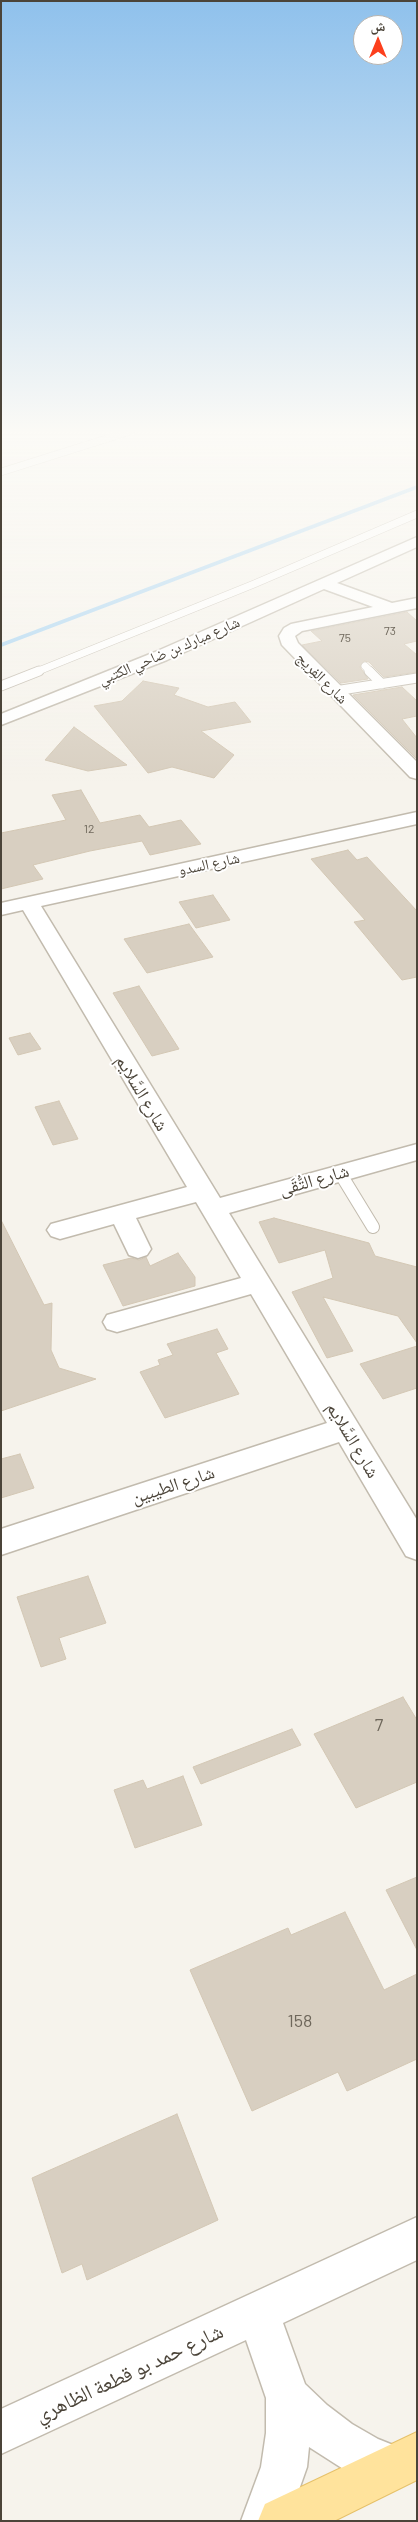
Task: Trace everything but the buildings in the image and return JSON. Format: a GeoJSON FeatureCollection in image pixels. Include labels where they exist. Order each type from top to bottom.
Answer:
{"type":"FeatureCollection","features":[{"type":"Feature","properties":{"kind":"main road"},"geometry":{"type":"LineString","coordinates":[[282,2521],[405,2461]]}},
{"type":"Feature","properties":{"kind":"street","name":"شارع مبارك بن ضاحي الكتبي"},"geometry":{"type":"LineString","coordinates":[[1,720],[161,656],[400,549]]}},
{"type":"Feature","properties":{"kind":"street","name":"شارع الفِريج"},"geometry":{"type":"LineString","coordinates":[[324,583],[390,608]]}},
{"type":"Feature","properties":{"kind":"street","name":"شارع الفِريج"},"geometry":{"type":"LineString","coordinates":[[417,604],[309,624],[290,631],[288,636],[290,645],[417,773]]}},
{"type":"Feature","properties":{"kind":"street","name":"شارع السدو"},"geometry":{"type":"LineString","coordinates":[[1,909],[417,818]]}},
{"type":"Feature","properties":{"kind":"street","name":"شارع السَّلايم"},"geometry":{"type":"LineString","coordinates":[[29,903],[417,1547]]}},
{"type":"Feature","properties":{"kind":"street","name":"شارع التُّقَى"},"geometry":{"type":"LineString","coordinates":[[60,1230],[121,1213],[207,1200],[340,1173],[417,1152]]}},
{"type":"Feature","properties":{"kind":"street"},"geometry":{"type":"LineString","coordinates":[[121,1213],[138,1249]]}},
{"type":"Feature","properties":{"kind":"street"},"geometry":{"type":"LineString","coordinates":[[117,1322],[257,1283]]}},
{"type":"Feature","properties":{"kind":"street","name":"شارع الطيبين"},"geometry":{"type":"LineString","coordinates":[[1,1542],[345,1429]]}},
{"type":"Feature","properties":{"kind":"street","name":"شارع حمد بو قطعة الظاهري"},"geometry":{"type":"LineString","coordinates":[[1,2432],[258,2314],[417,2238]]}},
{"type":"Feature","properties":{"kind":"street"},"geometry":{"type":"LineString","coordinates":[[258,2314],[288,2398],[288,2432],[284,2467],[264,2521]]}},
{"type":"Feature","properties":{"kind":"street"},"geometry":{"type":"LineString","coordinates":[[288,2398],[311,2421],[336,2440],[364,2456],[405,2461]]}},
{"type":"Feature","properties":{"kind":"lane"},"geometry":{"type":"LineString","coordinates":[[1,686],[254,584],[336,549]]}},
{"type":"Feature","properties":{"kind":"lane"},"geometry":{"type":"LineString","coordinates":[[365,666],[382,684]]}},
{"type":"Feature","properties":{"kind":"lane"},"geometry":{"type":"LineString","coordinates":[[335,691],[417,678]]}},
{"type":"Feature","properties":{"kind":"lane"},"geometry":{"type":"LineString","coordinates":[[340,1173],[373,1227]]}},
{"type":"Feature","properties":{"kind":"waterway"},"geometry":{"type":"LineString","coordinates":[[1,645],[255,549]]}}]}
